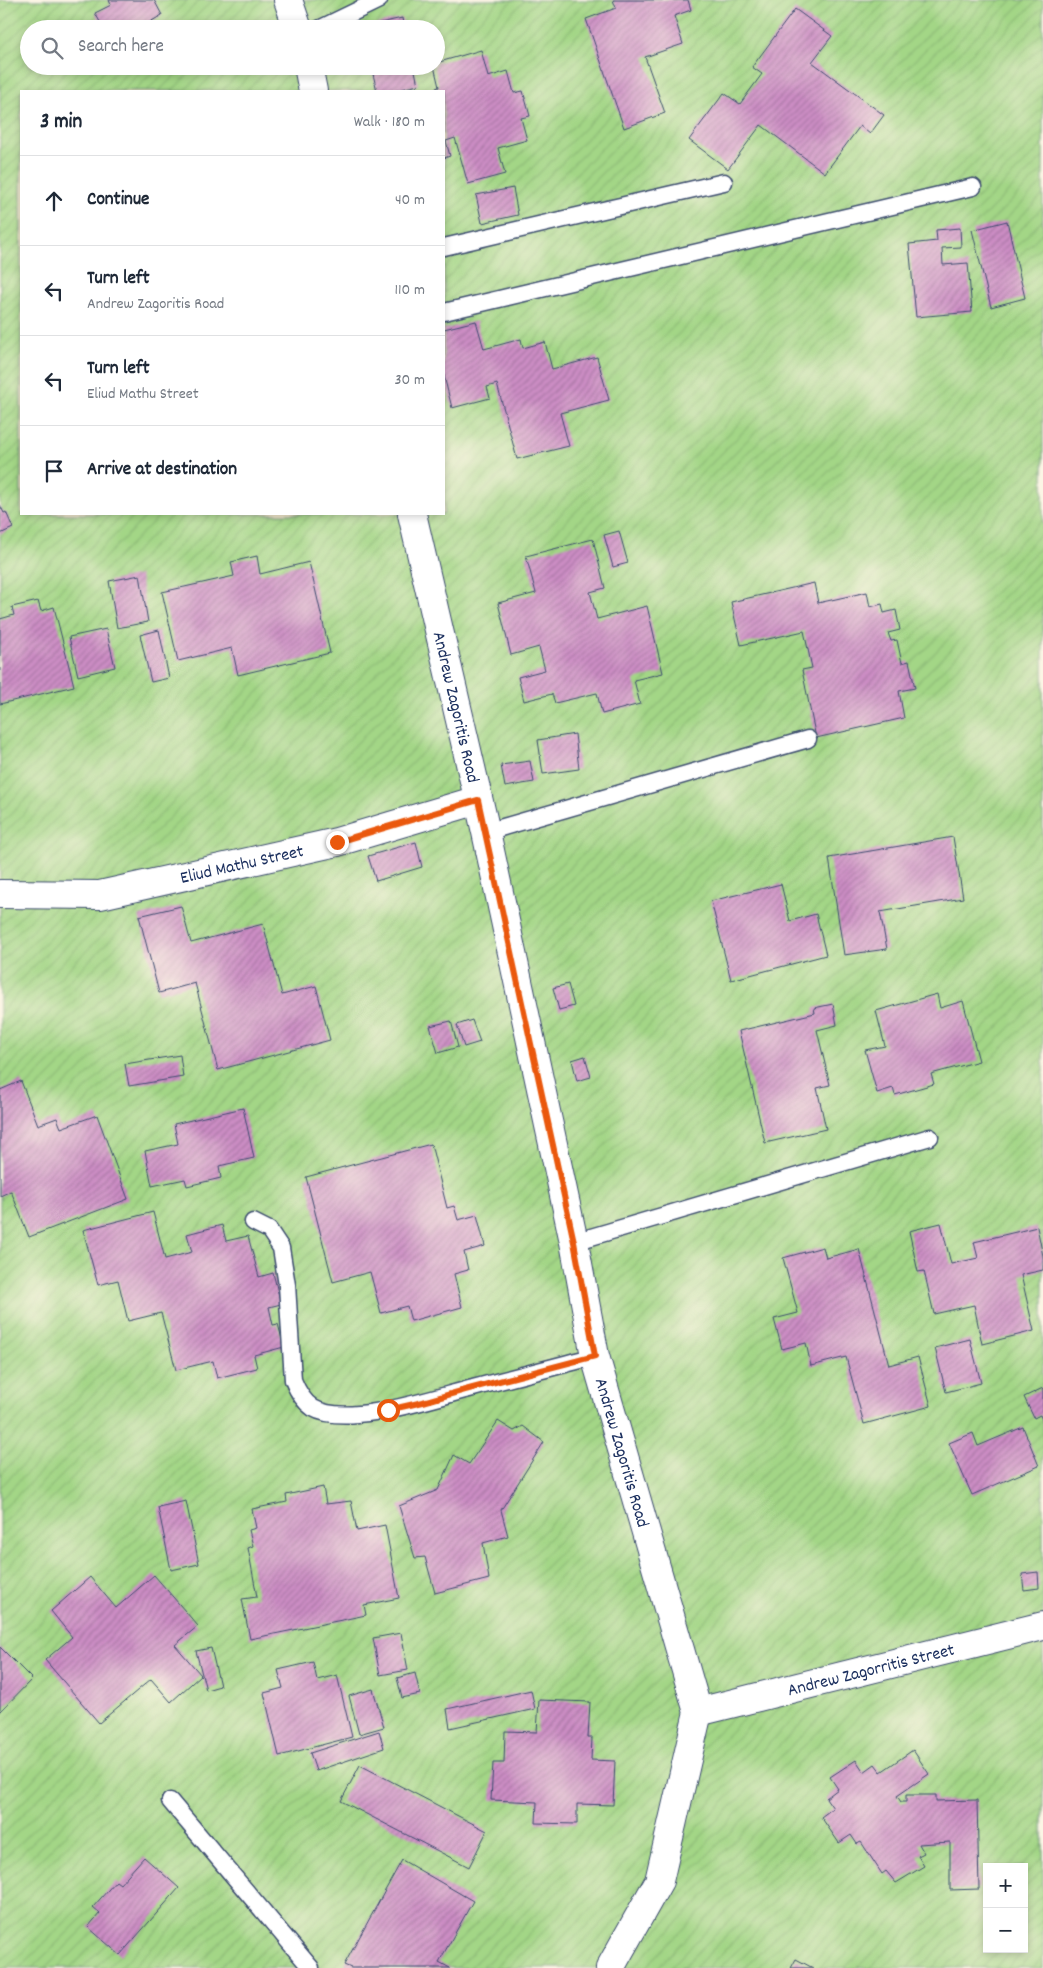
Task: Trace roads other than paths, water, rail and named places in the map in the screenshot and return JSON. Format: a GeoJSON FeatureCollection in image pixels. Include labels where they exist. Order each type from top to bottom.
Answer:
{"type":"FeatureCollection","features":[{"type":"Feature","properties":{"kind":"street"},"geometry":{"type":"LineString","coordinates":[[288,0],[295,20]]}},
{"type":"Feature","properties":{"kind":"street"},"geometry":{"type":"LineString","coordinates":[[310,75],[313,90]]}},
{"type":"Feature","properties":{"kind":"street","name":"Andrew Zagoritis Road"},"geometry":{"type":"LineString","coordinates":[[412,515],[486,832],[574,1242],[595,1356],[698,1712],[659,1881],[610,1968]]}},
{"type":"Feature","properties":{"kind":"street","name":"Eliud Mathu Street"},"geometry":{"type":"LineString","coordinates":[[0,894],[100,895],[337,842],[478,800]]}},
{"type":"Feature","properties":{"kind":"street","name":"Andrew Zagorritis Street"},"geometry":{"type":"LineString","coordinates":[[698,1712],[1043,1626]]}},
{"type":"Feature","properties":{"kind":"lane"},"geometry":{"type":"LineString","coordinates":[[337,20],[378,0]]}},
{"type":"Feature","properties":{"kind":"lane"},"geometry":{"type":"LineString","coordinates":[[445,247],[724,182]]}},
{"type":"Feature","properties":{"kind":"lane"},"geometry":{"type":"LineString","coordinates":[[445,312],[973,187]]}},
{"type":"Feature","properties":{"kind":"lane"},"geometry":{"type":"LineString","coordinates":[[486,832],[808,739]]}},
{"type":"Feature","properties":{"kind":"lane"},"geometry":{"type":"LineString","coordinates":[[574,1242],[930,1136]]}},
{"type":"Feature","properties":{"kind":"lane"},"geometry":{"type":"LineString","coordinates":[[253,1222],[269,1230],[281,1248],[287,1285],[293,1380],[298,1391],[312,1408],[343,1415],[388,1410],[595,1356]]}},
{"type":"Feature","properties":{"kind":"lane"},"geometry":{"type":"LineString","coordinates":[[170,1801],[310,1968]]}}]}
